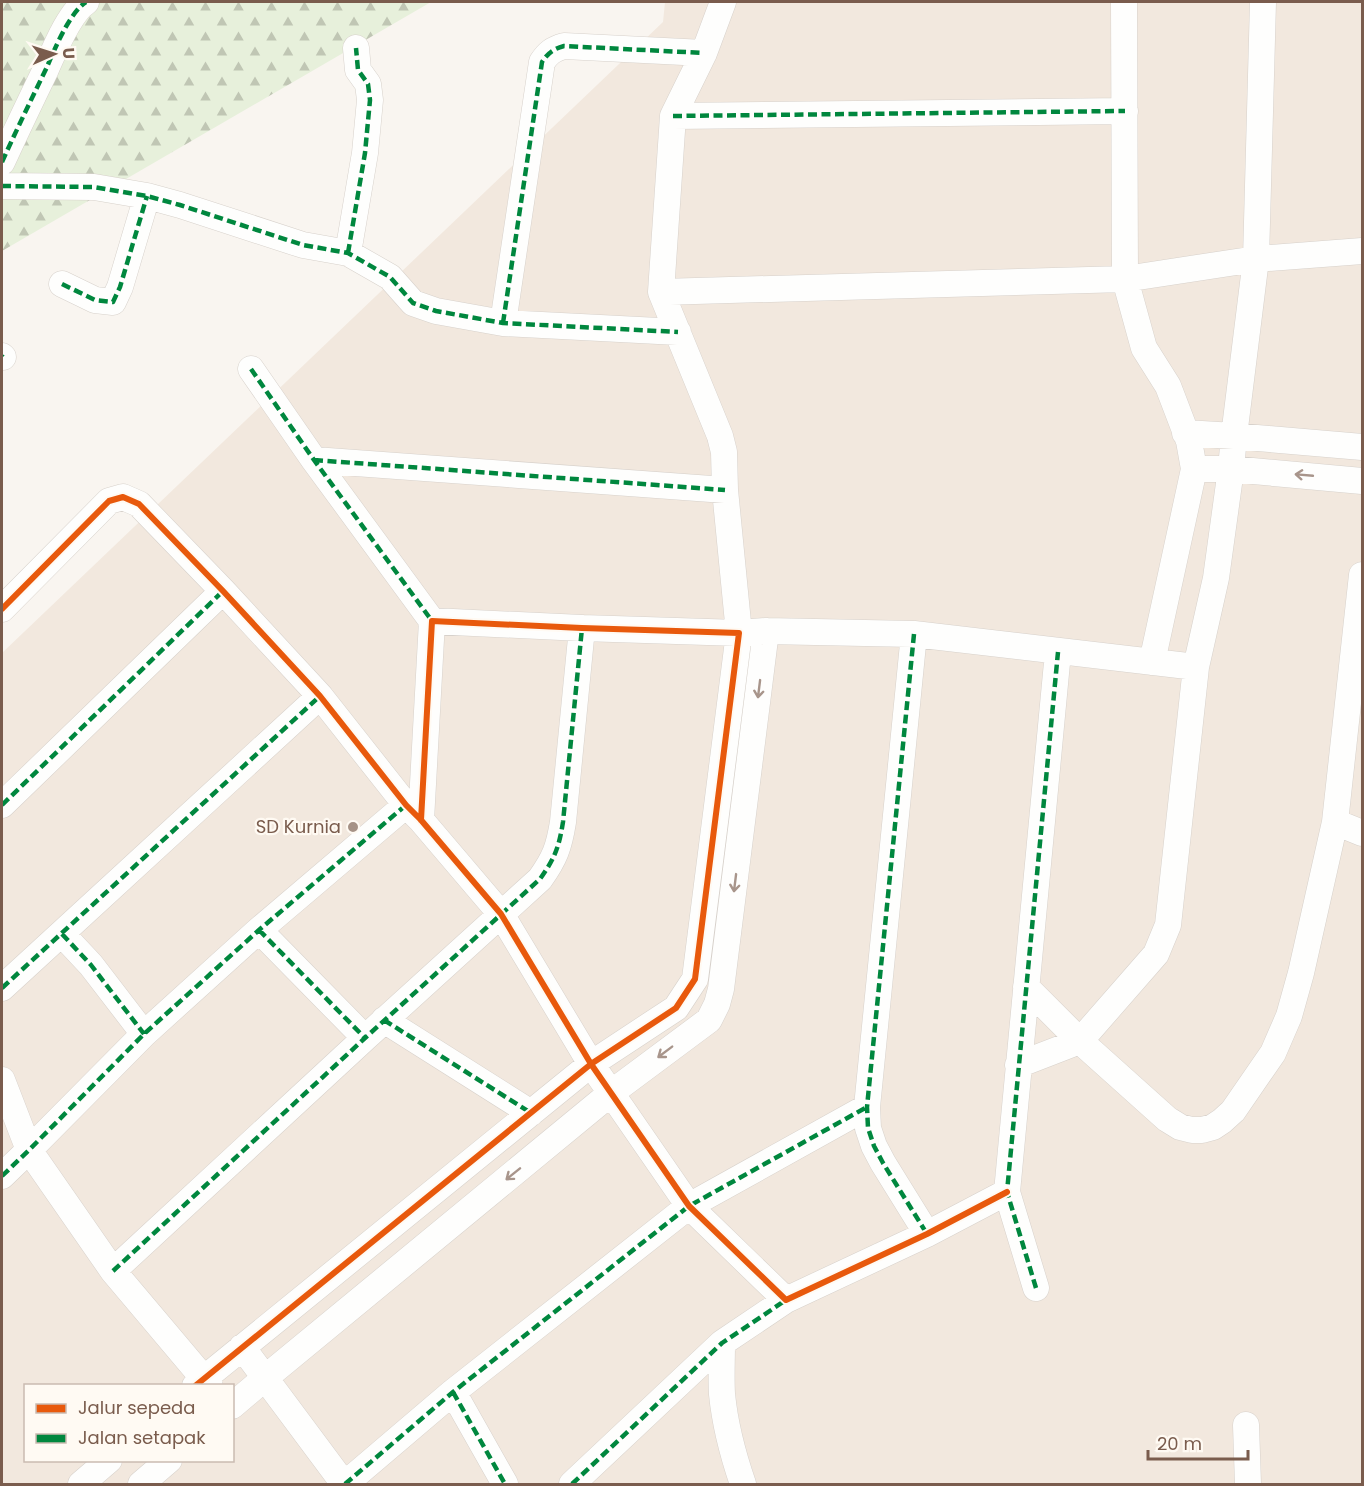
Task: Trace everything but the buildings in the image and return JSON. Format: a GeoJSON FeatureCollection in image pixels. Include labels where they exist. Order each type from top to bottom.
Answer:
{"type":"FeatureCollection","features":[{"type":"Feature","properties":{"kind":"street"},"geometry":{"type":"LineString","coordinates":[[2,162],[71,19],[86,2]]}},
{"type":"Feature","properties":{"kind":"street"},"geometry":{"type":"LineString","coordinates":[[2,1080],[29,1150],[113,1271],[203,1383],[242,1347],[591,1064],[676,1008],[695,979],[739,633],[720,436],[661,292],[674,116],[704,52],[723,2]]}},
{"type":"Feature","properties":{"kind":"street"},"geometry":{"type":"LineString","coordinates":[[1124,2],[1125,279],[1144,348],[1168,386],[1189,441],[1194,469],[1152,662]]}},
{"type":"Feature","properties":{"kind":"street"},"geometry":{"type":"LineString","coordinates":[[1018,1065],[1080,1041],[1156,954],[1168,925],[1196,667],[1216,578],[1256,259],[1263,2]]}},
{"type":"Feature","properties":{"kind":"street"},"geometry":{"type":"LineString","coordinates":[[503,322],[542,62],[547,55],[564,46],[704,52]]}},
{"type":"Feature","properties":{"kind":"street"},"geometry":{"type":"LineString","coordinates":[[348,254],[365,153],[370,100],[368,84],[358,70],[356,48]]}},
{"type":"Feature","properties":{"kind":"street"},"geometry":{"type":"LineString","coordinates":[[674,116],[1125,111]]}},
{"type":"Feature","properties":{"kind":"street"},"geometry":{"type":"LineString","coordinates":[[2,186],[94,187],[147,196],[180,205],[303,245],[348,254],[390,277],[413,303],[436,311],[503,322],[678,332]]}},
{"type":"Feature","properties":{"kind":"street"},"geometry":{"type":"LineString","coordinates":[[62,284],[95,300],[112,302],[120,287],[147,196]]}},
{"type":"Feature","properties":{"kind":"street"},"geometry":{"type":"LineString","coordinates":[[661,292],[1125,279],[1256,259],[1362,251]]}},
{"type":"Feature","properties":{"kind":"street"},"geometry":{"type":"LineString","coordinates":[[2,1176],[144,1034],[259,930],[414,813],[432,621],[314,460],[251,369]]}},
{"type":"Feature","properties":{"kind":"street"},"geometry":{"type":"LineString","coordinates":[[1185,433],[1362,447]]}},
{"type":"Feature","properties":{"kind":"street"},"geometry":{"type":"LineString","coordinates":[[314,460],[725,490]]}},
{"type":"Feature","properties":{"kind":"street"},"geometry":{"type":"LineString","coordinates":[[1194,469],[1231,469],[1362,481]]}},
{"type":"Feature","properties":{"kind":"street"},"geometry":{"type":"LineString","coordinates":[[2,609],[108,501],[123,497],[139,504],[320,696],[414,813],[501,914],[591,1064],[689,1206],[786,1300]]}},
{"type":"Feature","properties":{"kind":"street"},"geometry":{"type":"LineString","coordinates":[[1026,987],[1080,1041],[1167,1119],[1180,1127],[1192,1131],[1213,1127],[1233,1111],[1273,1053],[1289,1016],[1301,973],[1335,822],[1362,575]]}},
{"type":"Feature","properties":{"kind":"street"},"geometry":{"type":"LineString","coordinates":[[2,805],[223,591]]}},
{"type":"Feature","properties":{"kind":"street"},"geometry":{"type":"LineString","coordinates":[[432,621],[739,633],[766,631],[914,634],[1196,667]]}},
{"type":"Feature","properties":{"kind":"street"},"geometry":{"type":"LineString","coordinates":[[113,1271],[540,879],[552,863],[559,845],[563,822],[582,628]]}},
{"type":"Feature","properties":{"kind":"street"},"geometry":{"type":"LineString","coordinates":[[234,1404],[611,1093],[709,1020],[722,988],[766,631]]}},
{"type":"Feature","properties":{"kind":"street"},"geometry":{"type":"LineString","coordinates":[[914,634],[867,1107],[868,1128],[874,1146],[927,1234]]}},
{"type":"Feature","properties":{"kind":"street"},"geometry":{"type":"LineString","coordinates":[[1036,1288],[1006,1192],[1058,652]]}},
{"type":"Feature","properties":{"kind":"street"},"geometry":{"type":"LineString","coordinates":[[2,988],[320,696]]}},
{"type":"Feature","properties":{"kind":"street"},"geometry":{"type":"LineString","coordinates":[[1335,822],[1362,832]]}},
{"type":"Feature","properties":{"kind":"street"},"geometry":{"type":"LineString","coordinates":[[259,930],[365,1038]]}},
{"type":"Feature","properties":{"kind":"street"},"geometry":{"type":"LineString","coordinates":[[62,934],[91,964],[144,1034]]}},
{"type":"Feature","properties":{"kind":"street"},"geometry":{"type":"LineString","coordinates":[[384,1020],[531,1113]]}},
{"type":"Feature","properties":{"kind":"street"},"geometry":{"type":"LineString","coordinates":[[242,1347],[344,1485],[453,1392],[689,1206],[867,1107]]}},
{"type":"Feature","properties":{"kind":"street"},"geometry":{"type":"LineString","coordinates":[[572,1485],[722,1343],[786,1300],[927,1234],[1006,1192]]}},
{"type":"Feature","properties":{"kind":"street"},"geometry":{"type":"LineString","coordinates":[[722,1343],[722,1392],[726,1422],[734,1459],[743,1485]]}},
{"type":"Feature","properties":{"kind":"street"},"geometry":{"type":"LineString","coordinates":[[453,1392],[505,1485]]}},
{"type":"Feature","properties":{"kind":"street"},"geometry":{"type":"LineString","coordinates":[[1246,1425],[1248,1485]]}},
{"type":"Feature","properties":{"kind":"street"},"geometry":{"type":"LineString","coordinates":[[81,1485],[108,1462]]}},
{"type":"Feature","properties":{"kind":"street"},"geometry":{"type":"LineString","coordinates":[[141,1485],[168,1462]]}},
{"type":"Feature","properties":{"kind":"shaded area"},"geometry":{"type":"Polygon","coordinates":[[[665,2],[1362,2],[1362,1484],[2,1484],[2,653],[663,22],[665,2]]]}},
{"type":"Feature","properties":{"kind":"green space"},"geometry":{"type":"Polygon","coordinates":[[[2,2],[431,2],[2,251],[2,2]]]}},
{"type":"Feature","properties":{"kind":"marked path"},"geometry":{"type":"LineString","coordinates":[[2,162],[63,33],[74,15],[86,2]]}},
{"type":"Feature","properties":{"kind":"marked path"},"geometry":{"type":"LineString","coordinates":[[503,323],[544,59],[554,50],[564,46],[704,53]]}},
{"type":"Feature","properties":{"kind":"marked path"},"geometry":{"type":"LineString","coordinates":[[348,253],[365,153],[370,100],[368,84],[358,70],[356,48]]}},
{"type":"Feature","properties":{"kind":"marked path"},"geometry":{"type":"LineString","coordinates":[[673,116],[1125,111]]}},
{"type":"Feature","properties":{"kind":"marked path"},"geometry":{"type":"LineString","coordinates":[[2,186],[94,187],[147,196],[303,245],[348,253],[390,277],[413,303],[436,311],[503,323],[678,332]]}},
{"type":"Feature","properties":{"kind":"marked path"},"geometry":{"type":"LineString","coordinates":[[62,284],[95,300],[113,302],[120,287],[147,196]]}},
{"type":"Feature","properties":{"kind":"marked path"},"geometry":{"type":"LineString","coordinates":[[251,369],[314,460],[432,621]]}},
{"type":"Feature","properties":{"kind":"marked path"},"geometry":{"type":"LineString","coordinates":[[314,460],[725,490]]}},
{"type":"Feature","properties":{"kind":"marked path"},"geometry":{"type":"LineString","coordinates":[[2,805],[223,591]]}},
{"type":"Feature","properties":{"kind":"marked path"},"geometry":{"type":"LineString","coordinates":[[113,1271],[540,879],[556,852],[563,822],[582,628]]}},
{"type":"Feature","properties":{"kind":"marked path"},"geometry":{"type":"LineString","coordinates":[[914,634],[867,1107],[868,1128],[874,1146],[927,1234]]}},
{"type":"Feature","properties":{"kind":"marked path"},"geometry":{"type":"LineString","coordinates":[[1036,1288],[1007,1192],[1058,652]]}},
{"type":"Feature","properties":{"kind":"marked path"},"geometry":{"type":"LineString","coordinates":[[2,988],[320,696]]}},
{"type":"Feature","properties":{"kind":"marked path"},"geometry":{"type":"LineString","coordinates":[[2,1176],[144,1034],[259,930],[406,805]]}},
{"type":"Feature","properties":{"kind":"marked path"},"geometry":{"type":"LineString","coordinates":[[259,930],[365,1038]]}},
{"type":"Feature","properties":{"kind":"marked path"},"geometry":{"type":"LineString","coordinates":[[62,934],[91,965],[144,1034]]}},
{"type":"Feature","properties":{"kind":"marked path"},"geometry":{"type":"LineString","coordinates":[[384,1020],[531,1113]]}},
{"type":"Feature","properties":{"kind":"marked path"},"geometry":{"type":"LineString","coordinates":[[345,1484],[453,1392],[689,1206],[867,1107]]}},
{"type":"Feature","properties":{"kind":"marked path"},"geometry":{"type":"LineString","coordinates":[[572,1484],[722,1343],[786,1300]]}},
{"type":"Feature","properties":{"kind":"marked path"},"geometry":{"type":"LineString","coordinates":[[453,1392],[505,1484]]}},
{"type":"Feature","properties":{"kind":"cycle path"},"geometry":{"type":"LineString","coordinates":[[2,609],[109,501],[123,497],[139,504],[320,696],[406,805],[501,914],[591,1064],[689,1206],[786,1300],[927,1234],[1007,1192]]}},
{"type":"Feature","properties":{"kind":"cycle path"},"geometry":{"type":"LineString","coordinates":[[197,1384],[591,1064],[676,1008],[695,979],[739,633],[432,621],[421,820]]}},
{"type":"Feature","properties":{"kind":"place","name":"SD Kurnia"},"geometry":{"type":"Point","coordinates":[353,827]}}]}
